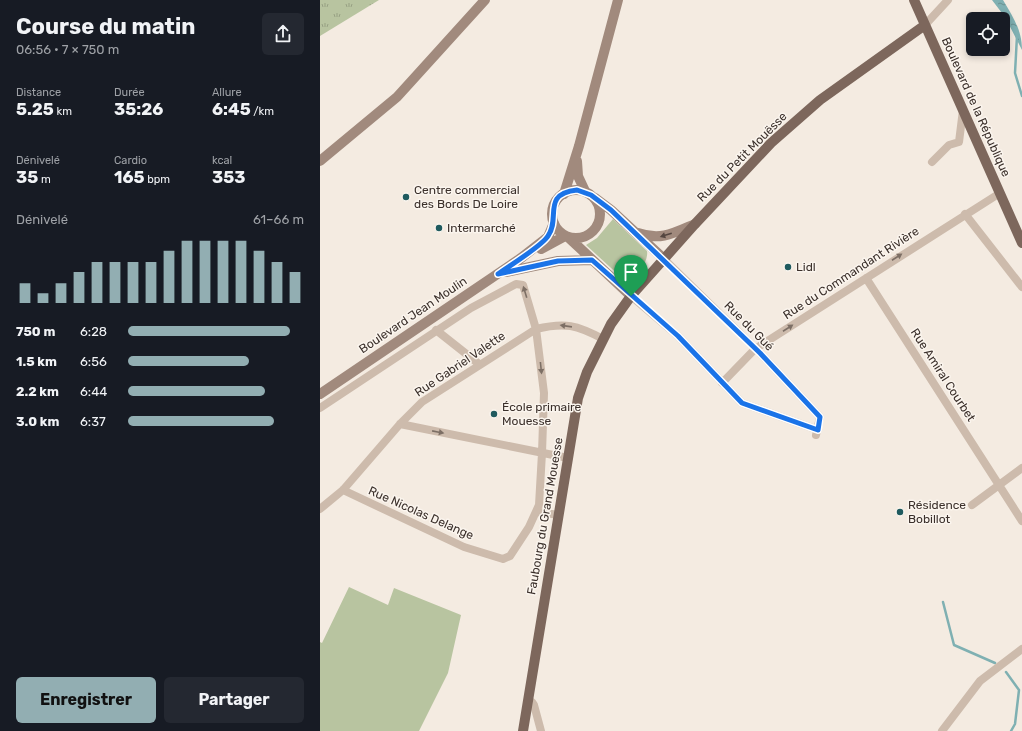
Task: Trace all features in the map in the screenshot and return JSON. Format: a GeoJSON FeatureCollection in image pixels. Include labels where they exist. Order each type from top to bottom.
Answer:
{"type":"FeatureCollection","features":[{"type":"Feature","properties":{"kind":"main road"},"geometry":{"type":"LineString","coordinates":[[320,161],[397,97],[486,0]]}},
{"type":"Feature","properties":{"kind":"main road"},"geometry":{"type":"LineString","coordinates":[[564,194],[579,146],[618,0]]}},
{"type":"Feature","properties":{"kind":"main road","name":"Boulevard de la République"},"geometry":{"type":"LineString","coordinates":[[914,0],[1022,243]]}},
{"type":"Feature","properties":{"kind":"main road","name":"Rue du Petit Mouësse"},"geometry":{"type":"LineString","coordinates":[[664,259],[771,143],[820,100],[925,25]]}},
{"type":"Feature","properties":{"kind":"main road"},"geometry":{"type":"LineString","coordinates":[[521,258],[567,236],[583,237],[590,234],[599,222],[599,207],[588,193],[578,174],[577,164],[579,146]]}},
{"type":"Feature","properties":{"kind":"main road"},"geometry":{"type":"LineString","coordinates":[[521,258],[548,237],[554,223],[552,210],[558,198],[564,194],[577,190],[588,193],[611,210],[664,259]]}},
{"type":"Feature","properties":{"kind":"main road"},"geometry":{"type":"LineString","coordinates":[[554,223],[631,296]]}},
{"type":"Feature","properties":{"kind":"main road"},"geometry":{"type":"LineString","coordinates":[[636,232],[648,236],[662,237],[695,224]]}},
{"type":"Feature","properties":{"kind":"main road","name":"Boulevard Jean Moulin"},"geometry":{"type":"LineString","coordinates":[[320,394],[521,258]]}},
{"type":"Feature","properties":{"kind":"main road","name":"Faubourg du Grand Mouesse"},"geometry":{"type":"LineString","coordinates":[[523,731],[578,398],[587,372],[611,324],[631,296],[664,259]]}},
{"type":"Feature","properties":{"kind":"main road"},"geometry":{"type":"LineString","coordinates":[[498,274],[558,261],[592,260]]}},
{"type":"Feature","properties":{"kind":"street"},"geometry":{"type":"LineString","coordinates":[[925,25],[948,0]]}},
{"type":"Feature","properties":{"kind":"street"},"geometry":{"type":"LineString","coordinates":[[932,162],[949,145],[959,142],[963,110]]}},
{"type":"Feature","properties":{"kind":"street","name":"Rue du Commandant Rivière"},"geometry":{"type":"LineString","coordinates":[[722,383],[755,349],[964,214],[1000,193]]}},
{"type":"Feature","properties":{"kind":"street"},"geometry":{"type":"LineString","coordinates":[[964,214],[1022,287]]}},
{"type":"Feature","properties":{"kind":"street","name":"Rue du Gué"},"geometry":{"type":"LineString","coordinates":[[664,259],[755,349],[820,417],[817,433],[742,403],[722,383]]}},
{"type":"Feature","properties":{"kind":"street","name":"Rue Amiral Courbet"},"geometry":{"type":"LineString","coordinates":[[866,278],[1022,521]]}},
{"type":"Feature","properties":{"kind":"street","name":"Faubourg du Grand Mouesse"},"geometry":{"type":"LineString","coordinates":[[436,330],[471,308],[516,284],[523,285],[536,329],[544,393],[539,505],[537,512]]}},
{"type":"Feature","properties":{"kind":"street"},"geometry":{"type":"LineString","coordinates":[[631,296],[678,336],[722,383]]}},
{"type":"Feature","properties":{"kind":"street","name":"Rue Gabriel Valette"},"geometry":{"type":"LineString","coordinates":[[320,509],[343,490],[400,424],[422,402],[479,364],[536,329],[555,325],[567,325],[603,339]]}},
{"type":"Feature","properties":{"kind":"street"},"geometry":{"type":"LineString","coordinates":[[320,408],[388,365],[436,330],[479,364]]}},
{"type":"Feature","properties":{"kind":"street"},"geometry":{"type":"LineString","coordinates":[[400,424],[568,458]]}},
{"type":"Feature","properties":{"kind":"street"},"geometry":{"type":"LineString","coordinates":[[972,505],[1022,468]]}},
{"type":"Feature","properties":{"kind":"street","name":"Rue Nicolas Delange"},"geometry":{"type":"LineString","coordinates":[[343,490],[464,547],[503,558],[510,556],[537,512]]}},
{"type":"Feature","properties":{"kind":"street"},"geometry":{"type":"LineString","coordinates":[[537,512],[559,515]]}},
{"type":"Feature","properties":{"kind":"street"},"geometry":{"type":"LineString","coordinates":[[942,731],[980,681],[1022,649]]}},
{"type":"Feature","properties":{"kind":"street"},"geometry":{"type":"LineString","coordinates":[[528,702],[532,702],[534,705],[541,731]]}},
{"type":"Feature","properties":{"kind":"street"},"geometry":{"type":"LineString","coordinates":[[525,720],[537,720]]}},
{"type":"Feature","properties":{"kind":"green space"},"geometry":{"type":"Polygon","coordinates":[[[320,0],[379,0],[320,36],[320,0]]]}},
{"type":"Feature","properties":{"kind":"green space"},"geometry":{"type":"Polygon","coordinates":[[[613,219],[647,251],[646,260],[640,270],[628,279],[623,279],[586,245],[597,238],[613,219]]]}},
{"type":"Feature","properties":{"kind":"green space"},"geometry":{"type":"Polygon","coordinates":[[[349,587],[388,605],[394,588],[461,615],[448,673],[419,731],[320,731],[320,642],[322,643],[349,587]]]}},
{"type":"Feature","properties":{"kind":"water"},"geometry":{"type":"Polygon","coordinates":[[[992,0],[1003,0],[1010,12],[1001,12],[992,0]]]}},
{"type":"Feature","properties":{"kind":"water"},"geometry":{"type":"Polygon","coordinates":[[[1010,13],[1019,30],[1022,50],[1010,27],[1010,13]]]}},
{"type":"Feature","properties":{"kind":"waterway"},"geometry":{"type":"LineString","coordinates":[[1017,36],[1015,73],[1022,96]]}},
{"type":"Feature","properties":{"kind":"waterway"},"geometry":{"type":"LineString","coordinates":[[943,602],[954,645],[995,663]]}},
{"type":"Feature","properties":{"kind":"waterway"},"geometry":{"type":"LineString","coordinates":[[1006,672],[1019,690],[1015,724],[1011,731]]}},
{"type":"Feature","properties":{"kind":"place","name":"Centre commercial des Bords De Loire"},"geometry":{"type":"Point","coordinates":[406,197]}},
{"type":"Feature","properties":{"kind":"place","name":"Intermarché"},"geometry":{"type":"Point","coordinates":[439,228]}},
{"type":"Feature","properties":{"kind":"place","name":"Lidl"},"geometry":{"type":"Point","coordinates":[788,267]}},
{"type":"Feature","properties":{"kind":"place","name":"École primaire Mouesse"},"geometry":{"type":"Point","coordinates":[494,414]}},
{"type":"Feature","properties":{"kind":"place","name":"Résidence Bobillot"},"geometry":{"type":"Point","coordinates":[900,512]}},
{"type":"Feature","properties":{"kind":"route"},"geometry":{"type":"LineString","coordinates":[[570,191],[584,191],[611,210],[633,230],[760,353],[820,417],[818,430],[742,403],[678,336],[631,296],[592,260],[577,259],[558,261],[533,265],[498,274],[548,237],[554,223],[552,210],[558,198],[570,191]]}}]}
